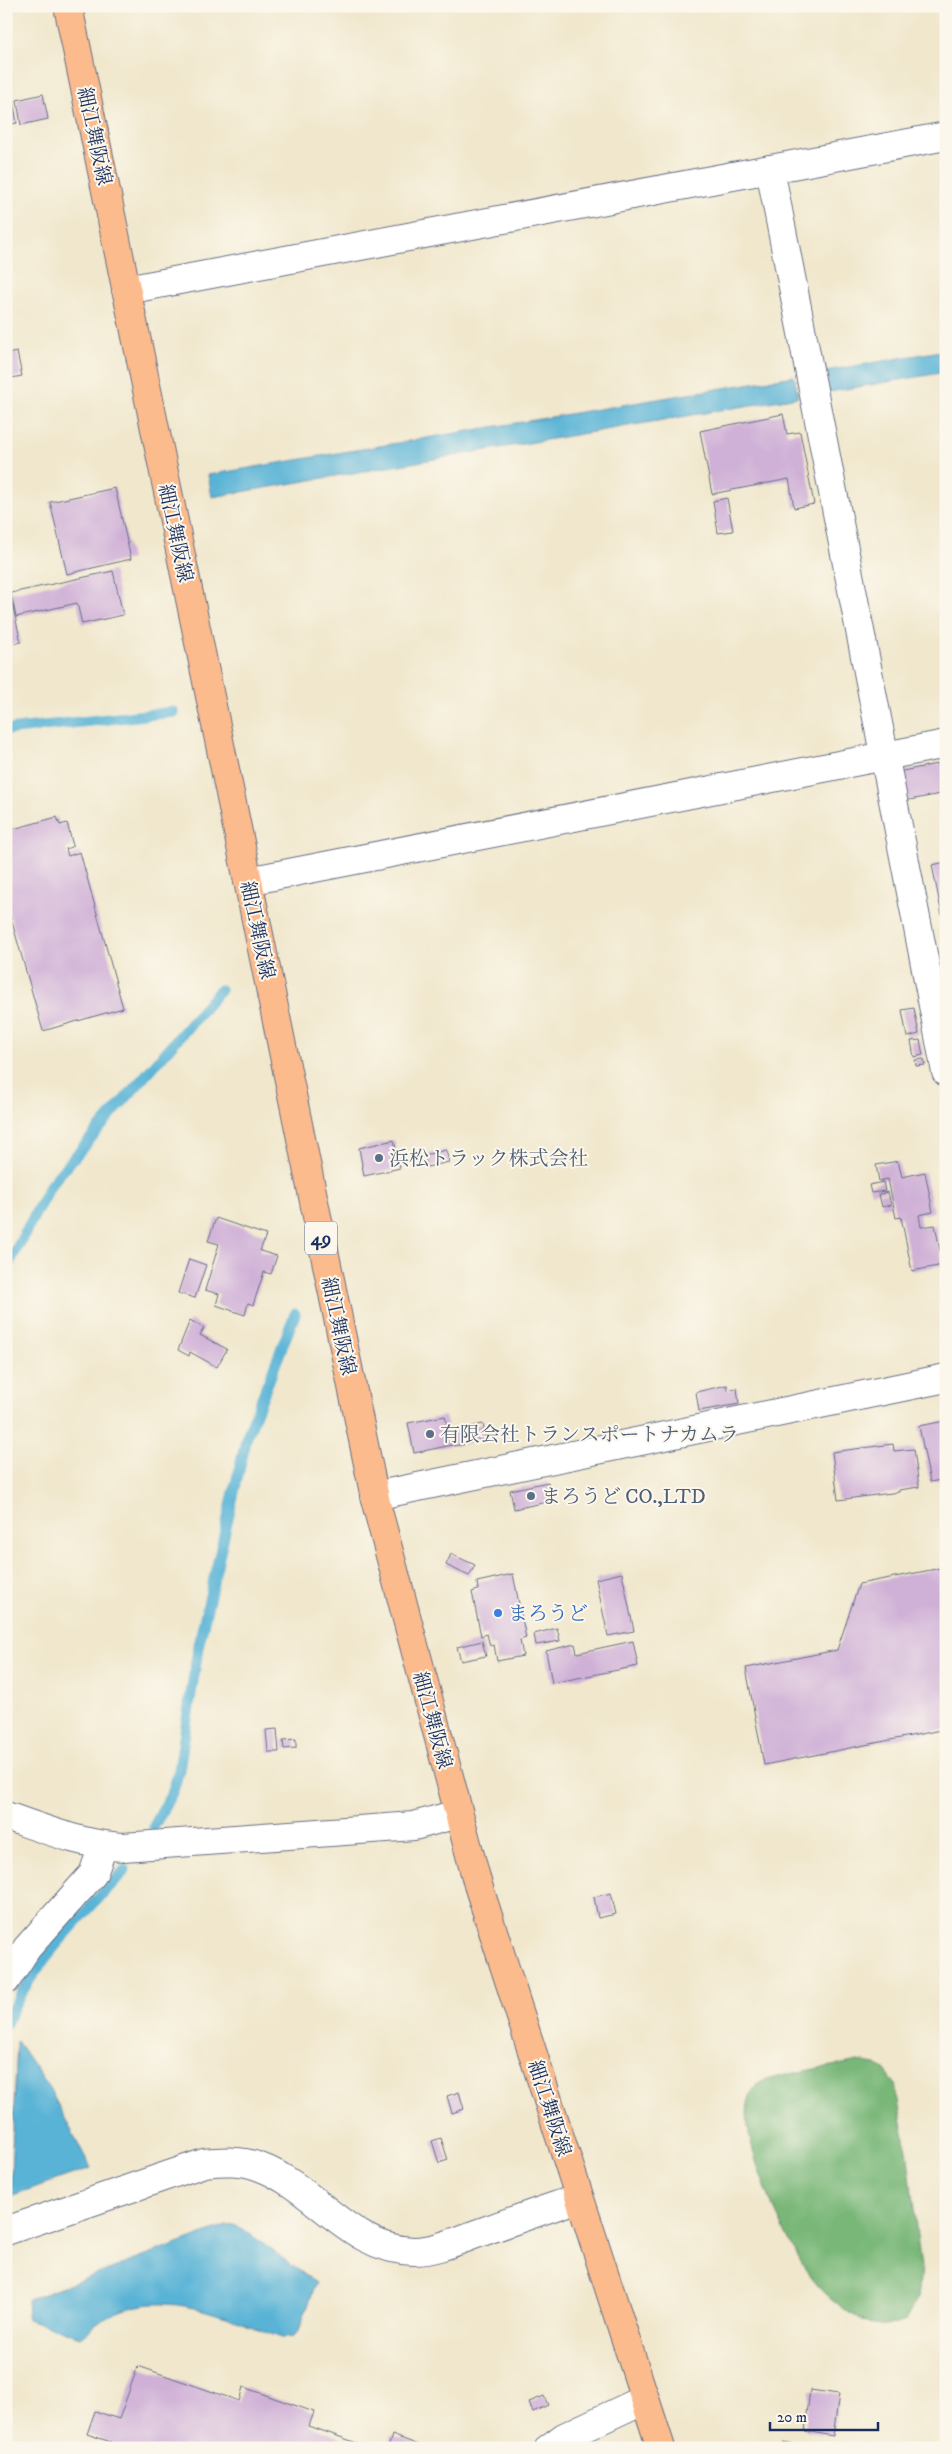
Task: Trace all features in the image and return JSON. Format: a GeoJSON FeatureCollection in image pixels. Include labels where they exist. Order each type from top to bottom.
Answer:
{"type":"FeatureCollection","features":[{"type":"Feature","properties":{"kind":"main road","name":"細江舞阪線"},"geometry":{"type":"LineString","coordinates":[[68,6],[374,1496],[457,1814],[494,1939],[661,2448]]}},
{"type":"Feature","properties":{"kind":"street"},"geometry":{"type":"LineString","coordinates":[[126,290],[946,136]]}},
{"type":"Feature","properties":{"kind":"street"},"geometry":{"type":"LineString","coordinates":[[770,169],[946,1072]]}},
{"type":"Feature","properties":{"kind":"street"},"geometry":{"type":"LineString","coordinates":[[248,881],[946,744]]}},
{"type":"Feature","properties":{"kind":"street"},"geometry":{"type":"LineString","coordinates":[[374,1496],[946,1378]]}},
{"type":"Feature","properties":{"kind":"street"},"geometry":{"type":"LineString","coordinates":[[6,1816],[103,1846],[133,1846],[414,1826],[457,1814]]}},
{"type":"Feature","properties":{"kind":"street"},"geometry":{"type":"LineString","coordinates":[[6,1980],[28,1948],[93,1874],[103,1846]]}},
{"type":"Feature","properties":{"kind":"street"},"geometry":{"type":"LineString","coordinates":[[6,2231],[204,2163],[232,2161],[260,2166],[284,2179],[360,2236],[387,2248],[404,2250],[416,2251],[445,2245],[579,2198]]}},
{"type":"Feature","properties":{"kind":"street"},"geometry":{"type":"LineString","coordinates":[[549,2448],[564,2436],[645,2399]]}},
{"type":"Feature","properties":{"kind":"green space"},"geometry":{"type":"Polygon","coordinates":[[[858,2061],[875,2064],[887,2072],[895,2084],[907,2150],[921,2269],[918,2298],[906,2320],[883,2326],[871,2324],[840,2306],[830,2298],[808,2273],[787,2235],[762,2178],[752,2148],[748,2121],[749,2099],[759,2084],[778,2077],[858,2061]]]}},
{"type":"Feature","properties":{"kind":"water"},"geometry":{"type":"Polygon","coordinates":[[[946,350],[946,372],[829,392],[826,371],[946,350]]]}},
{"type":"Feature","properties":{"kind":"water"},"geometry":{"type":"Polygon","coordinates":[[[794,376],[798,397],[212,497],[208,475],[794,376]]]}},
{"type":"Feature","properties":{"kind":"water"},"geometry":{"type":"Polygon","coordinates":[[[17,2041],[48,2086],[91,2168],[10,2196],[17,2041]]]}},
{"type":"Feature","properties":{"kind":"water"},"geometry":{"type":"Polygon","coordinates":[[[234,2225],[243,2229],[316,2283],[299,2330],[293,2337],[282,2338],[206,2311],[166,2304],[146,2305],[120,2311],[80,2337],[27,2319],[28,2300],[226,2226],[234,2225]]]}},
{"type":"Feature","properties":{"kind":"building"},"geometry":{"type":"Polygon","coordinates":[[[43,94],[48,119],[21,125],[17,100],[43,94]]]}},
{"type":"Feature","properties":{"kind":"building"},"geometry":{"type":"Polygon","coordinates":[[[13,101],[17,123],[6,125],[6,102],[13,101]]]}},
{"type":"Feature","properties":{"kind":"building"},"geometry":{"type":"Polygon","coordinates":[[[17,352],[22,376],[6,379],[6,354],[17,352]]]}},
{"type":"Feature","properties":{"kind":"building"},"geometry":{"type":"Polygon","coordinates":[[[783,414],[787,434],[800,432],[814,504],[794,508],[789,479],[712,494],[700,431],[783,414]]]}},
{"type":"Feature","properties":{"kind":"building"},"geometry":{"type":"Polygon","coordinates":[[[115,488],[131,559],[67,574],[50,502],[115,488]]]}},
{"type":"Feature","properties":{"kind":"building"},"geometry":{"type":"Polygon","coordinates":[[[727,498],[733,531],[718,533],[713,501],[727,498]]]}},
{"type":"Feature","properties":{"kind":"building"},"geometry":{"type":"Polygon","coordinates":[[[113,571],[123,615],[82,624],[77,603],[16,617],[11,593],[113,571]]]}},
{"type":"Feature","properties":{"kind":"building"},"geometry":{"type":"Polygon","coordinates":[[[10,595],[21,642],[8,645],[6,596],[10,595]]]}},
{"type":"Feature","properties":{"kind":"building"},"geometry":{"type":"Polygon","coordinates":[[[946,762],[946,793],[904,801],[898,772],[946,762]]]}},
{"type":"Feature","properties":{"kind":"building"},"geometry":{"type":"Polygon","coordinates":[[[57,817],[60,825],[67,823],[73,846],[66,849],[68,856],[80,852],[123,1008],[43,1031],[6,901],[6,831],[57,817]]]}},
{"type":"Feature","properties":{"kind":"building"},"geometry":{"type":"Polygon","coordinates":[[[946,862],[946,930],[945,930],[932,865],[946,862]]]}},
{"type":"Feature","properties":{"kind":"building"},"geometry":{"type":"Polygon","coordinates":[[[914,1008],[919,1034],[907,1037],[902,1010],[914,1008]]]}},
{"type":"Feature","properties":{"kind":"building"},"geometry":{"type":"Polygon","coordinates":[[[920,1040],[923,1055],[914,1057],[911,1041],[920,1040]]]}},
{"type":"Feature","properties":{"kind":"building"},"geometry":{"type":"Polygon","coordinates":[[[924,1059],[925,1065],[916,1066],[915,1060],[924,1059]]]}},
{"type":"Feature","properties":{"kind":"building"},"geometry":{"type":"Polygon","coordinates":[[[394,1140],[400,1168],[364,1176],[359,1148],[394,1140]]]}},
{"type":"Feature","properties":{"kind":"building"},"geometry":{"type":"Polygon","coordinates":[[[446,1150],[449,1162],[427,1167],[424,1155],[446,1150]]]}},
{"type":"Feature","properties":{"kind":"building"},"geometry":{"type":"Polygon","coordinates":[[[898,1161],[902,1177],[925,1172],[933,1212],[919,1215],[921,1227],[935,1225],[943,1265],[912,1271],[901,1217],[896,1218],[888,1179],[879,1181],[876,1165],[898,1161]]]}},
{"type":"Feature","properties":{"kind":"building"},"geometry":{"type":"Polygon","coordinates":[[[883,1182],[885,1191],[871,1193],[869,1185],[883,1182]]]}},
{"type":"Feature","properties":{"kind":"building"},"geometry":{"type":"Polygon","coordinates":[[[888,1192],[891,1205],[882,1207],[879,1194],[888,1192]]]}},
{"type":"Feature","properties":{"kind":"building"},"geometry":{"type":"Polygon","coordinates":[[[216,1218],[266,1235],[260,1251],[277,1256],[271,1274],[264,1272],[253,1305],[248,1303],[245,1315],[216,1305],[219,1294],[205,1290],[219,1244],[208,1241],[216,1218]]]}},
{"type":"Feature","properties":{"kind":"building"},"geometry":{"type":"Polygon","coordinates":[[[189,1259],[206,1265],[195,1298],[178,1293],[189,1259]]]}},
{"type":"Feature","properties":{"kind":"building"},"geometry":{"type":"Polygon","coordinates":[[[190,1320],[204,1328],[200,1335],[227,1349],[217,1367],[190,1352],[189,1356],[178,1350],[190,1320]]]}},
{"type":"Feature","properties":{"kind":"building"},"geometry":{"type":"Polygon","coordinates":[[[727,1385],[727,1390],[737,1388],[739,1404],[699,1411],[696,1392],[727,1385]]]}},
{"type":"Feature","properties":{"kind":"building"},"geometry":{"type":"Polygon","coordinates":[[[445,1416],[452,1445],[414,1453],[408,1423],[445,1416]]]}},
{"type":"Feature","properties":{"kind":"building"},"geometry":{"type":"Polygon","coordinates":[[[945,1421],[946,1479],[930,1482],[919,1426],[945,1421]]]}},
{"type":"Feature","properties":{"kind":"building"},"geometry":{"type":"Polygon","coordinates":[[[483,1424],[486,1439],[454,1446],[451,1431],[483,1424]]]}},
{"type":"Feature","properties":{"kind":"building"},"geometry":{"type":"Polygon","coordinates":[[[893,1444],[894,1451],[914,1449],[919,1487],[899,1490],[899,1492],[838,1500],[832,1452],[893,1444]]]}},
{"type":"Feature","properties":{"kind":"building"},"geometry":{"type":"Polygon","coordinates":[[[548,1482],[552,1501],[514,1509],[510,1490],[548,1482]]]}},
{"type":"Feature","properties":{"kind":"building"},"geometry":{"type":"Polygon","coordinates":[[[451,1554],[475,1565],[469,1576],[446,1565],[451,1554]]]}},
{"type":"Feature","properties":{"kind":"building"},"geometry":{"type":"Polygon","coordinates":[[[946,1567],[946,1729],[764,1765],[746,1668],[837,1650],[859,1584],[946,1567]]]}},
{"type":"Feature","properties":{"kind":"building"},"geometry":{"type":"Polygon","coordinates":[[[622,1573],[634,1631],[608,1636],[596,1579],[622,1573]]]}},
{"type":"Feature","properties":{"kind":"building","name":"まろうど"},"geometry":{"type":"Polygon","coordinates":[[[513,1574],[526,1638],[520,1640],[523,1656],[497,1661],[494,1645],[490,1646],[487,1634],[481,1636],[472,1592],[478,1590],[477,1582],[513,1574]]]}},
{"type":"Feature","properties":{"kind":"building"},"geometry":{"type":"Polygon","coordinates":[[[557,1628],[560,1641],[536,1645],[534,1634],[557,1628]]]}},
{"type":"Feature","properties":{"kind":"building"},"geometry":{"type":"Polygon","coordinates":[[[482,1641],[486,1656],[461,1661],[457,1647],[482,1641]]]}},
{"type":"Feature","properties":{"kind":"building"},"geometry":{"type":"Polygon","coordinates":[[[633,1641],[638,1666],[552,1683],[546,1651],[575,1644],[577,1653],[633,1641]]]}},
{"type":"Feature","properties":{"kind":"building"},"geometry":{"type":"Polygon","coordinates":[[[277,1729],[279,1752],[268,1752],[266,1730],[277,1729]]]}},
{"type":"Feature","properties":{"kind":"building"},"geometry":{"type":"Polygon","coordinates":[[[296,1739],[296,1748],[284,1749],[283,1740],[296,1739]]]}},
{"type":"Feature","properties":{"kind":"building"},"geometry":{"type":"Polygon","coordinates":[[[611,1893],[616,1914],[598,1918],[594,1897],[611,1893]]]}},
{"type":"Feature","properties":{"kind":"building"},"geometry":{"type":"Polygon","coordinates":[[[459,2092],[464,2109],[452,2113],[447,2096],[459,2092]]]}},
{"type":"Feature","properties":{"kind":"building"},"geometry":{"type":"Polygon","coordinates":[[[441,2138],[448,2160],[439,2163],[432,2141],[441,2138]]]}},
{"type":"Feature","properties":{"kind":"building"},"geometry":{"type":"Polygon","coordinates":[[[138,2366],[239,2401],[243,2387],[314,2412],[309,2426],[371,2448],[109,2448],[111,2442],[87,2434],[95,2411],[119,2419],[138,2366]]]}},
{"type":"Feature","properties":{"kind":"building"},"geometry":{"type":"Polygon","coordinates":[[[810,2390],[839,2394],[833,2436],[805,2431],[810,2390]]]}},
{"type":"Feature","properties":{"kind":"building"},"geometry":{"type":"Polygon","coordinates":[[[544,2396],[548,2405],[533,2412],[529,2402],[544,2396]]]}},
{"type":"Feature","properties":{"kind":"building"},"geometry":{"type":"Polygon","coordinates":[[[392,2435],[419,2445],[418,2448],[388,2448],[392,2435]]]}},
{"type":"Feature","properties":{"kind":"building"},"geometry":{"type":"Polygon","coordinates":[[[783,2443],[809,2447],[809,2448],[782,2448],[783,2443]]]}},
{"type":"Feature","properties":{"kind":"waterway"},"geometry":{"type":"LineString","coordinates":[[6,730],[174,712]]}},
{"type":"Feature","properties":{"kind":"waterway"},"geometry":{"type":"LineString","coordinates":[[6,1269],[51,1184],[220,990]]}},
{"type":"Feature","properties":{"kind":"waterway"},"geometry":{"type":"LineString","coordinates":[[154,1826],[173,1791],[179,1770],[199,1643],[247,1436],[295,1314]]}},
{"type":"Feature","properties":{"kind":"waterway"},"geometry":{"type":"LineString","coordinates":[[6,2023],[29,1980],[43,1960],[125,1870]]}},
{"type":"Feature","properties":{"kind":"place","name":"浜松トラック株式会社"},"geometry":{"type":"Point","coordinates":[379,1158]}},
{"type":"Feature","properties":{"kind":"place","name":"有限会社トランスポートナカムラ"},"geometry":{"type":"Point","coordinates":[430,1434]}},
{"type":"Feature","properties":{"kind":"place","name":"まろうど CO.,LTD"},"geometry":{"type":"Point","coordinates":[531,1496]}},
{"type":"Feature","properties":{"kind":"place","name":"まろうど"},"geometry":{"type":"Point","coordinates":[498,1613]}}]}
